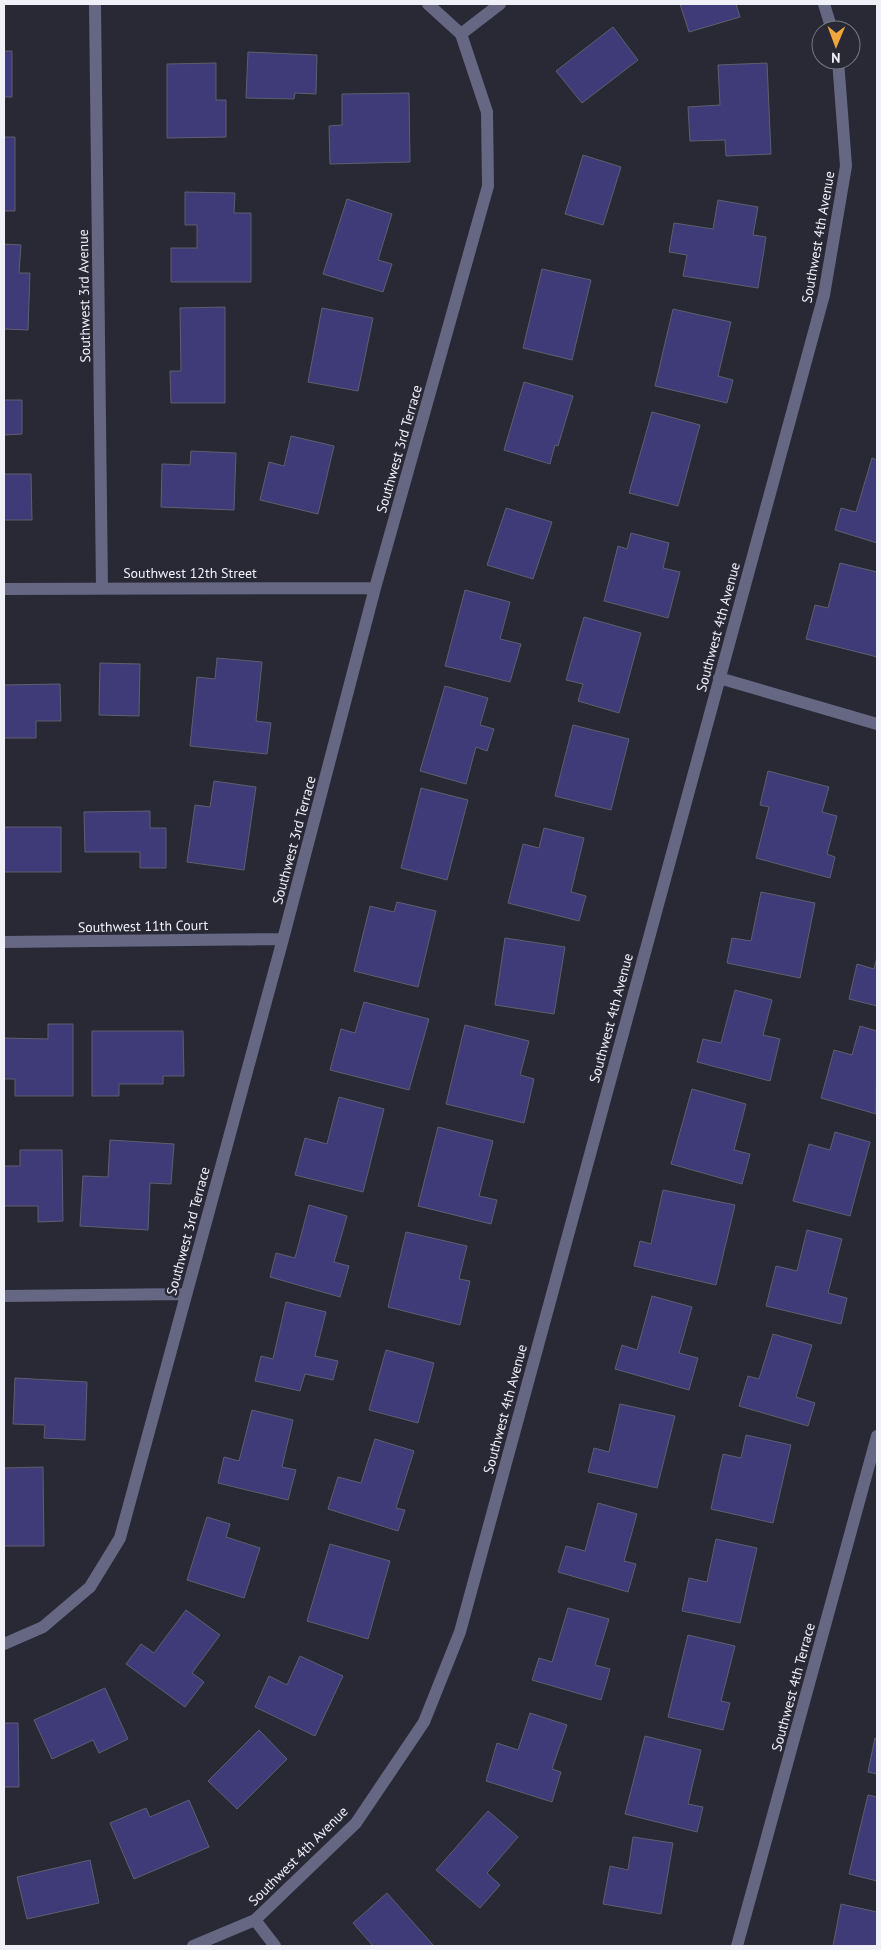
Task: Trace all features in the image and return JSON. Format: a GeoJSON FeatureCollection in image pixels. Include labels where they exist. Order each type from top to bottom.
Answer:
{"type":"FeatureCollection","features":[{"type":"Feature","properties":{"kind":"street","name":"Southwest 3rd Avenue"},"geometry":{"type":"LineString","coordinates":[[95,4],[102,588]]}},
{"type":"Feature","properties":{"kind":"street"},"geometry":{"type":"LineString","coordinates":[[428,4],[462,34],[500,4]]}},
{"type":"Feature","properties":{"kind":"street"},"geometry":{"type":"LineString","coordinates":[[824,4],[829,20]]}},
{"type":"Feature","properties":{"kind":"street","name":"Southwest 3rd Terrace"},"geometry":{"type":"LineString","coordinates":[[4,1644],[43,1627],[90,1587],[120,1538],[283,939],[375,588],[488,186],[486,112],[462,34]]}},
{"type":"Feature","properties":{"kind":"street","name":"Southwest 4th Avenue"},"geometry":{"type":"LineString","coordinates":[[255,1920],[356,1823],[424,1722],[460,1632],[824,295],[846,166],[839,70]]}},
{"type":"Feature","properties":{"kind":"street","name":"Southwest 12th Street"},"geometry":{"type":"LineString","coordinates":[[4,589],[375,588]]}},
{"type":"Feature","properties":{"kind":"street"},"geometry":{"type":"LineString","coordinates":[[719,678],[877,724]]}},
{"type":"Feature","properties":{"kind":"street","name":"Southwest 11th Court"},"geometry":{"type":"LineString","coordinates":[[4,942],[283,939]]}},
{"type":"Feature","properties":{"kind":"street"},"geometry":{"type":"LineString","coordinates":[[4,1296],[186,1294]]}},
{"type":"Feature","properties":{"kind":"street","name":"Southwest 4th Terrace"},"geometry":{"type":"LineString","coordinates":[[737,1946],[877,1436]]}},
{"type":"Feature","properties":{"kind":"street"},"geometry":{"type":"LineString","coordinates":[[192,1946],[255,1920],[276,1946]]}},
{"type":"Feature","properties":{"kind":"building"},"geometry":{"type":"Polygon","coordinates":[[[680,4],[736,4],[740,17],[689,32],[680,4]]]}},
{"type":"Feature","properties":{"kind":"building"},"geometry":{"type":"Polygon","coordinates":[[[613,27],[638,60],[582,103],[556,71],[613,27]]]}},
{"type":"Feature","properties":{"kind":"building"},"geometry":{"type":"Polygon","coordinates":[[[4,51],[12,51],[12,97],[4,97],[4,51]]]}},
{"type":"Feature","properties":{"kind":"building"},"geometry":{"type":"Polygon","coordinates":[[[248,52],[317,55],[316,94],[295,93],[294,99],[246,98],[248,52]]]}},
{"type":"Feature","properties":{"kind":"building"},"geometry":{"type":"Polygon","coordinates":[[[216,63],[216,100],[226,100],[226,137],[167,138],[167,64],[216,63]]]}},
{"type":"Feature","properties":{"kind":"building"},"geometry":{"type":"Polygon","coordinates":[[[767,63],[771,154],[726,156],[725,140],[690,141],[688,107],[720,105],[718,65],[767,63]]]}},
{"type":"Feature","properties":{"kind":"building"},"geometry":{"type":"Polygon","coordinates":[[[409,93],[410,162],[330,164],[329,126],[342,125],[342,94],[409,93]]]}},
{"type":"Feature","properties":{"kind":"building"},"geometry":{"type":"Polygon","coordinates":[[[4,137],[15,137],[15,211],[4,211],[4,137]]]}},
{"type":"Feature","properties":{"kind":"building"},"geometry":{"type":"Polygon","coordinates":[[[583,155],[621,167],[603,225],[565,214],[583,155]]]}},
{"type":"Feature","properties":{"kind":"building"},"geometry":{"type":"Polygon","coordinates":[[[185,192],[235,193],[234,213],[251,213],[251,282],[171,282],[171,248],[197,248],[197,225],[185,225],[185,192]]]}},
{"type":"Feature","properties":{"kind":"building"},"geometry":{"type":"Polygon","coordinates":[[[347,199],[392,214],[378,260],[392,264],[383,292],[323,274],[347,199]]]}},
{"type":"Feature","properties":{"kind":"building"},"geometry":{"type":"Polygon","coordinates":[[[718,200],[758,207],[753,235],[766,237],[758,288],[683,276],[687,255],[669,252],[674,223],[713,229],[718,200]]]}},
{"type":"Feature","properties":{"kind":"building"},"geometry":{"type":"Polygon","coordinates":[[[4,244],[21,245],[19,273],[30,273],[28,330],[4,329],[4,244]]]}},
{"type":"Feature","properties":{"kind":"building"},"geometry":{"type":"Polygon","coordinates":[[[542,269],[591,280],[572,360],[523,348],[542,269]]]}},
{"type":"Feature","properties":{"kind":"building"},"geometry":{"type":"Polygon","coordinates":[[[225,307],[225,403],[171,403],[170,371],[181,371],[180,308],[225,307]]]}},
{"type":"Feature","properties":{"kind":"building"},"geometry":{"type":"Polygon","coordinates":[[[322,308],[373,318],[358,391],[308,382],[322,308]]]}},
{"type":"Feature","properties":{"kind":"building"},"geometry":{"type":"Polygon","coordinates":[[[673,309],[731,322],[718,376],[733,380],[727,403],[655,386],[673,309]]]}},
{"type":"Feature","properties":{"kind":"building"},"geometry":{"type":"Polygon","coordinates":[[[524,382],[573,396],[558,446],[555,445],[550,464],[504,450],[524,382]]]}},
{"type":"Feature","properties":{"kind":"building"},"geometry":{"type":"Polygon","coordinates":[[[4,400],[22,400],[22,434],[4,435],[4,400]]]}},
{"type":"Feature","properties":{"kind":"building"},"geometry":{"type":"Polygon","coordinates":[[[652,412],[700,425],[678,506],[629,493],[652,412]]]}},
{"type":"Feature","properties":{"kind":"building"},"geometry":{"type":"Polygon","coordinates":[[[291,436],[334,446],[318,514],[260,500],[269,462],[284,466],[291,436]]]}},
{"type":"Feature","properties":{"kind":"building"},"geometry":{"type":"Polygon","coordinates":[[[191,451],[236,453],[234,510],[161,507],[162,464],[190,465],[191,451]]]}},
{"type":"Feature","properties":{"kind":"building"},"geometry":{"type":"Polygon","coordinates":[[[872,458],[877,460],[877,543],[835,530],[841,508],[856,512],[872,458]]]}},
{"type":"Feature","properties":{"kind":"building"},"geometry":{"type":"Polygon","coordinates":[[[4,474],[31,474],[32,520],[4,520],[4,474]]]}},
{"type":"Feature","properties":{"kind":"building"},"geometry":{"type":"Polygon","coordinates":[[[506,508],[552,522],[533,579],[487,565],[506,508]]]}},
{"type":"Feature","properties":{"kind":"building"},"geometry":{"type":"Polygon","coordinates":[[[631,533],[669,543],[663,568],[680,572],[668,618],[604,601],[618,546],[627,549],[631,533]]]}},
{"type":"Feature","properties":{"kind":"building"},"geometry":{"type":"Polygon","coordinates":[[[840,563],[877,572],[877,657],[806,639],[815,605],[828,608],[840,563]]]}},
{"type":"Feature","properties":{"kind":"building"},"geometry":{"type":"Polygon","coordinates":[[[465,590],[510,602],[500,639],[521,644],[510,682],[445,666],[465,590]]]}},
{"type":"Feature","properties":{"kind":"building"},"geometry":{"type":"Polygon","coordinates":[[[584,617],[641,633],[619,713],[578,701],[583,684],[566,680],[584,617]]]}},
{"type":"Feature","properties":{"kind":"building"},"geometry":{"type":"Polygon","coordinates":[[[217,658],[262,662],[256,721],[271,723],[267,754],[190,746],[197,677],[215,679],[217,658]]]}},
{"type":"Feature","properties":{"kind":"building"},"geometry":{"type":"Polygon","coordinates":[[[100,663],[140,664],[139,716],[99,715],[100,663]]]}},
{"type":"Feature","properties":{"kind":"building"},"geometry":{"type":"Polygon","coordinates":[[[60,684],[61,721],[36,721],[36,738],[4,738],[4,685],[60,684]]]}},
{"type":"Feature","properties":{"kind":"building"},"geometry":{"type":"Polygon","coordinates":[[[445,686],[488,698],[480,725],[494,729],[487,751],[476,747],[466,784],[420,771],[445,686]]]}},
{"type":"Feature","properties":{"kind":"building"},"geometry":{"type":"Polygon","coordinates":[[[573,725],[629,739],[611,810],[555,796],[573,725]]]}},
{"type":"Feature","properties":{"kind":"building"},"geometry":{"type":"Polygon","coordinates":[[[768,771],[829,787],[822,812],[837,816],[827,854],[835,857],[830,878],[756,858],[769,807],[760,805],[768,771]]]}},
{"type":"Feature","properties":{"kind":"building"},"geometry":{"type":"Polygon","coordinates":[[[214,781],[256,787],[244,870],[187,862],[195,805],[210,807],[214,781]]]}},
{"type":"Feature","properties":{"kind":"building"},"geometry":{"type":"Polygon","coordinates":[[[421,788],[468,800],[447,880],[401,868],[421,788]]]}},
{"type":"Feature","properties":{"kind":"building"},"geometry":{"type":"Polygon","coordinates":[[[150,811],[150,828],[166,828],[166,868],[140,868],[140,852],[85,852],[84,812],[150,811]]]}},
{"type":"Feature","properties":{"kind":"building"},"geometry":{"type":"Polygon","coordinates":[[[4,827],[61,827],[61,872],[4,872],[4,827]]]}},
{"type":"Feature","properties":{"kind":"building"},"geometry":{"type":"Polygon","coordinates":[[[544,828],[584,838],[571,892],[586,896],[579,921],[508,903],[523,844],[539,848],[544,828]]]}},
{"type":"Feature","properties":{"kind":"building"},"geometry":{"type":"Polygon","coordinates":[[[761,892],[815,903],[800,978],[727,963],[732,938],[751,941],[761,892]]]}},
{"type":"Feature","properties":{"kind":"building"},"geometry":{"type":"Polygon","coordinates":[[[397,902],[436,911],[418,987],[354,971],[370,906],[394,912],[397,902]]]}},
{"type":"Feature","properties":{"kind":"building"},"geometry":{"type":"Polygon","coordinates":[[[505,938],[565,947],[554,1014],[495,1005],[505,938]]]}},
{"type":"Feature","properties":{"kind":"building"},"geometry":{"type":"Polygon","coordinates":[[[877,957],[877,1006],[849,999],[857,964],[874,969],[877,957]]]}},
{"type":"Feature","properties":{"kind":"building"},"geometry":{"type":"Polygon","coordinates":[[[735,990],[772,1000],[763,1035],[780,1039],[770,1081],[697,1062],[703,1039],[721,1043],[735,990]]]}},
{"type":"Feature","properties":{"kind":"building"},"geometry":{"type":"Polygon","coordinates":[[[364,1002],[429,1019],[409,1090],[330,1070],[341,1029],[355,1033],[364,1002]]]}},
{"type":"Feature","properties":{"kind":"building"},"geometry":{"type":"Polygon","coordinates":[[[48,1024],[73,1024],[73,1096],[15,1096],[15,1079],[4,1079],[4,1038],[48,1039],[48,1024]]]}},
{"type":"Feature","properties":{"kind":"building"},"geometry":{"type":"Polygon","coordinates":[[[465,1025],[529,1041],[520,1075],[534,1079],[524,1123],[446,1104],[465,1025]]]}},
{"type":"Feature","properties":{"kind":"building"},"geometry":{"type":"Polygon","coordinates":[[[860,1026],[877,1031],[876,1114],[821,1098],[834,1050],[852,1055],[860,1026]]]}},
{"type":"Feature","properties":{"kind":"building"},"geometry":{"type":"Polygon","coordinates":[[[92,1031],[183,1031],[184,1076],[163,1076],[163,1084],[119,1084],[119,1096],[92,1096],[92,1031]]]}},
{"type":"Feature","properties":{"kind":"building"},"geometry":{"type":"Polygon","coordinates":[[[692,1089],[746,1104],[734,1150],[750,1154],[742,1184],[671,1164],[692,1089]]]}},
{"type":"Feature","properties":{"kind":"building"},"geometry":{"type":"Polygon","coordinates":[[[339,1097],[384,1109],[363,1192],[295,1175],[305,1138],[327,1144],[339,1097]]]}},
{"type":"Feature","properties":{"kind":"building"},"geometry":{"type":"Polygon","coordinates":[[[438,1127],[493,1141],[479,1196],[497,1200],[491,1224],[418,1206],[438,1127]]]}},
{"type":"Feature","properties":{"kind":"building"},"geometry":{"type":"Polygon","coordinates":[[[835,1132],[870,1142],[850,1216],[793,1201],[809,1144],[830,1150],[835,1132]]]}},
{"type":"Feature","properties":{"kind":"building"},"geometry":{"type":"Polygon","coordinates":[[[110,1140],[174,1144],[171,1184],[150,1183],[148,1230],[80,1226],[83,1176],[108,1177],[110,1140]]]}},
{"type":"Feature","properties":{"kind":"building"},"geometry":{"type":"Polygon","coordinates":[[[20,1150],[62,1150],[63,1221],[38,1222],[38,1206],[4,1206],[4,1166],[20,1166],[20,1150]]]}},
{"type":"Feature","properties":{"kind":"building"},"geometry":{"type":"Polygon","coordinates":[[[663,1190],[735,1205],[716,1285],[634,1266],[640,1241],[651,1244],[663,1190]]]}},
{"type":"Feature","properties":{"kind":"building"},"geometry":{"type":"Polygon","coordinates":[[[309,1205],[347,1216],[334,1262],[349,1266],[340,1297],[270,1277],[276,1253],[295,1258],[309,1205]]]}},
{"type":"Feature","properties":{"kind":"building"},"geometry":{"type":"Polygon","coordinates":[[[807,1230],[842,1239],[828,1293],[847,1298],[841,1324],[766,1306],[776,1266],[797,1271],[807,1230]]]}},
{"type":"Feature","properties":{"kind":"building"},"geometry":{"type":"Polygon","coordinates":[[[406,1232],[467,1246],[459,1279],[470,1281],[460,1325],[388,1307],[406,1232]]]}},
{"type":"Feature","properties":{"kind":"building"},"geometry":{"type":"Polygon","coordinates":[[[652,1296],[692,1307],[679,1353],[698,1358],[689,1390],[615,1369],[622,1345],[637,1350],[652,1296]]]}},
{"type":"Feature","properties":{"kind":"building"},"geometry":{"type":"Polygon","coordinates":[[[286,1302],[326,1312],[315,1356],[338,1361],[333,1380],[305,1374],[300,1391],[255,1381],[261,1356],[273,1359],[286,1302]]]}},
{"type":"Feature","properties":{"kind":"building"},"geometry":{"type":"Polygon","coordinates":[[[773,1334],[812,1345],[796,1397],[815,1403],[808,1426],[739,1406],[748,1376],[759,1379],[773,1334]]]}},
{"type":"Feature","properties":{"kind":"building"},"geometry":{"type":"Polygon","coordinates":[[[386,1350],[434,1363],[418,1423],[369,1410],[386,1350]]]}},
{"type":"Feature","properties":{"kind":"building"},"geometry":{"type":"Polygon","coordinates":[[[15,1378],[87,1382],[85,1440],[44,1438],[45,1425],[13,1424],[15,1378]]]}},
{"type":"Feature","properties":{"kind":"building"},"geometry":{"type":"Polygon","coordinates":[[[620,1404],[675,1416],[657,1488],[588,1472],[594,1448],[609,1452],[620,1404]]]}},
{"type":"Feature","properties":{"kind":"building"},"geometry":{"type":"Polygon","coordinates":[[[252,1410],[293,1420],[282,1467],[296,1470],[288,1500],[218,1483],[224,1457],[239,1461],[252,1410]]]}},
{"type":"Feature","properties":{"kind":"building"},"geometry":{"type":"Polygon","coordinates":[[[746,1435],[791,1445],[773,1523],[711,1509],[723,1454],[741,1458],[746,1435]]]}},
{"type":"Feature","properties":{"kind":"building"},"geometry":{"type":"Polygon","coordinates":[[[375,1439],[414,1451],[396,1508],[405,1510],[398,1531],[328,1509],[338,1477],[361,1483],[375,1439]]]}},
{"type":"Feature","properties":{"kind":"building"},"geometry":{"type":"Polygon","coordinates":[[[43,1467],[44,1546],[4,1546],[4,1468],[43,1467]]]}},
{"type":"Feature","properties":{"kind":"building"},"geometry":{"type":"Polygon","coordinates":[[[598,1503],[637,1514],[624,1561],[636,1564],[628,1592],[558,1572],[566,1546],[585,1551],[598,1503]]]}},
{"type":"Feature","properties":{"kind":"building"},"geometry":{"type":"Polygon","coordinates":[[[207,1517],[230,1524],[226,1537],[260,1548],[244,1598],[187,1580],[207,1517]]]}},
{"type":"Feature","properties":{"kind":"building"},"geometry":{"type":"Polygon","coordinates":[[[716,1539],[757,1548],[740,1623],[682,1611],[689,1578],[707,1582],[716,1539]]]}},
{"type":"Feature","properties":{"kind":"building"},"geometry":{"type":"Polygon","coordinates":[[[330,1544],[390,1561],[368,1639],[307,1621],[330,1544]]]}},
{"type":"Feature","properties":{"kind":"building"},"geometry":{"type":"Polygon","coordinates":[[[568,1608],[609,1619],[595,1665],[610,1669],[601,1700],[532,1680],[539,1658],[552,1662],[568,1608]]]}},
{"type":"Feature","properties":{"kind":"building"},"geometry":{"type":"Polygon","coordinates":[[[186,1610],[220,1635],[192,1673],[204,1682],[185,1707],[126,1664],[141,1644],[154,1653],[186,1610]]]}},
{"type":"Feature","properties":{"kind":"building"},"geometry":{"type":"Polygon","coordinates":[[[688,1635],[735,1646],[721,1701],[730,1703],[723,1730],[668,1717],[688,1635]]]}},
{"type":"Feature","properties":{"kind":"building"},"geometry":{"type":"Polygon","coordinates":[[[300,1656],[343,1676],[315,1736],[255,1707],[269,1676],[287,1685],[300,1656]]]}},
{"type":"Feature","properties":{"kind":"building"},"geometry":{"type":"Polygon","coordinates":[[[105,1688],[128,1739],[99,1753],[93,1740],[52,1759],[34,1720],[105,1688]]]}},
{"type":"Feature","properties":{"kind":"building"},"geometry":{"type":"Polygon","coordinates":[[[530,1713],[567,1725],[552,1769],[561,1772],[552,1802],[486,1781],[497,1743],[518,1750],[530,1713]]]}},
{"type":"Feature","properties":{"kind":"building"},"geometry":{"type":"Polygon","coordinates":[[[4,1723],[18,1723],[19,1787],[4,1787],[4,1723]]]}},
{"type":"Feature","properties":{"kind":"building"},"geometry":{"type":"Polygon","coordinates":[[[259,1730],[287,1759],[237,1809],[208,1781],[259,1730]]]}},
{"type":"Feature","properties":{"kind":"building"},"geometry":{"type":"Polygon","coordinates":[[[645,1736],[701,1750],[688,1804],[703,1807],[697,1832],[625,1814],[645,1736]]]}},
{"type":"Feature","properties":{"kind":"building"},"geometry":{"type":"Polygon","coordinates":[[[875,1738],[877,1739],[877,1774],[868,1772],[875,1738]]]}},
{"type":"Feature","properties":{"kind":"building"},"geometry":{"type":"Polygon","coordinates":[[[868,1795],[877,1797],[877,1881],[849,1874],[868,1795]]]}},
{"type":"Feature","properties":{"kind":"building"},"geometry":{"type":"Polygon","coordinates":[[[189,1800],[209,1847],[134,1879],[110,1823],[146,1808],[150,1817],[189,1800]]]}},
{"type":"Feature","properties":{"kind":"building"},"geometry":{"type":"Polygon","coordinates":[[[488,1811],[518,1837],[487,1873],[500,1885],[480,1908],[436,1870],[488,1811]]]}},
{"type":"Feature","properties":{"kind":"building"},"geometry":{"type":"Polygon","coordinates":[[[633,1837],[673,1843],[661,1914],[603,1904],[610,1866],[628,1870],[633,1837]]]}},
{"type":"Feature","properties":{"kind":"building"},"geometry":{"type":"Polygon","coordinates":[[[90,1860],[99,1903],[27,1919],[17,1877],[90,1860]]]}},
{"type":"Feature","properties":{"kind":"building"},"geometry":{"type":"Polygon","coordinates":[[[387,1893],[434,1946],[373,1946],[353,1923],[387,1893]]]}},
{"type":"Feature","properties":{"kind":"building"},"geometry":{"type":"Polygon","coordinates":[[[841,1904],[877,1912],[877,1946],[833,1946],[841,1904]]]}}]}
